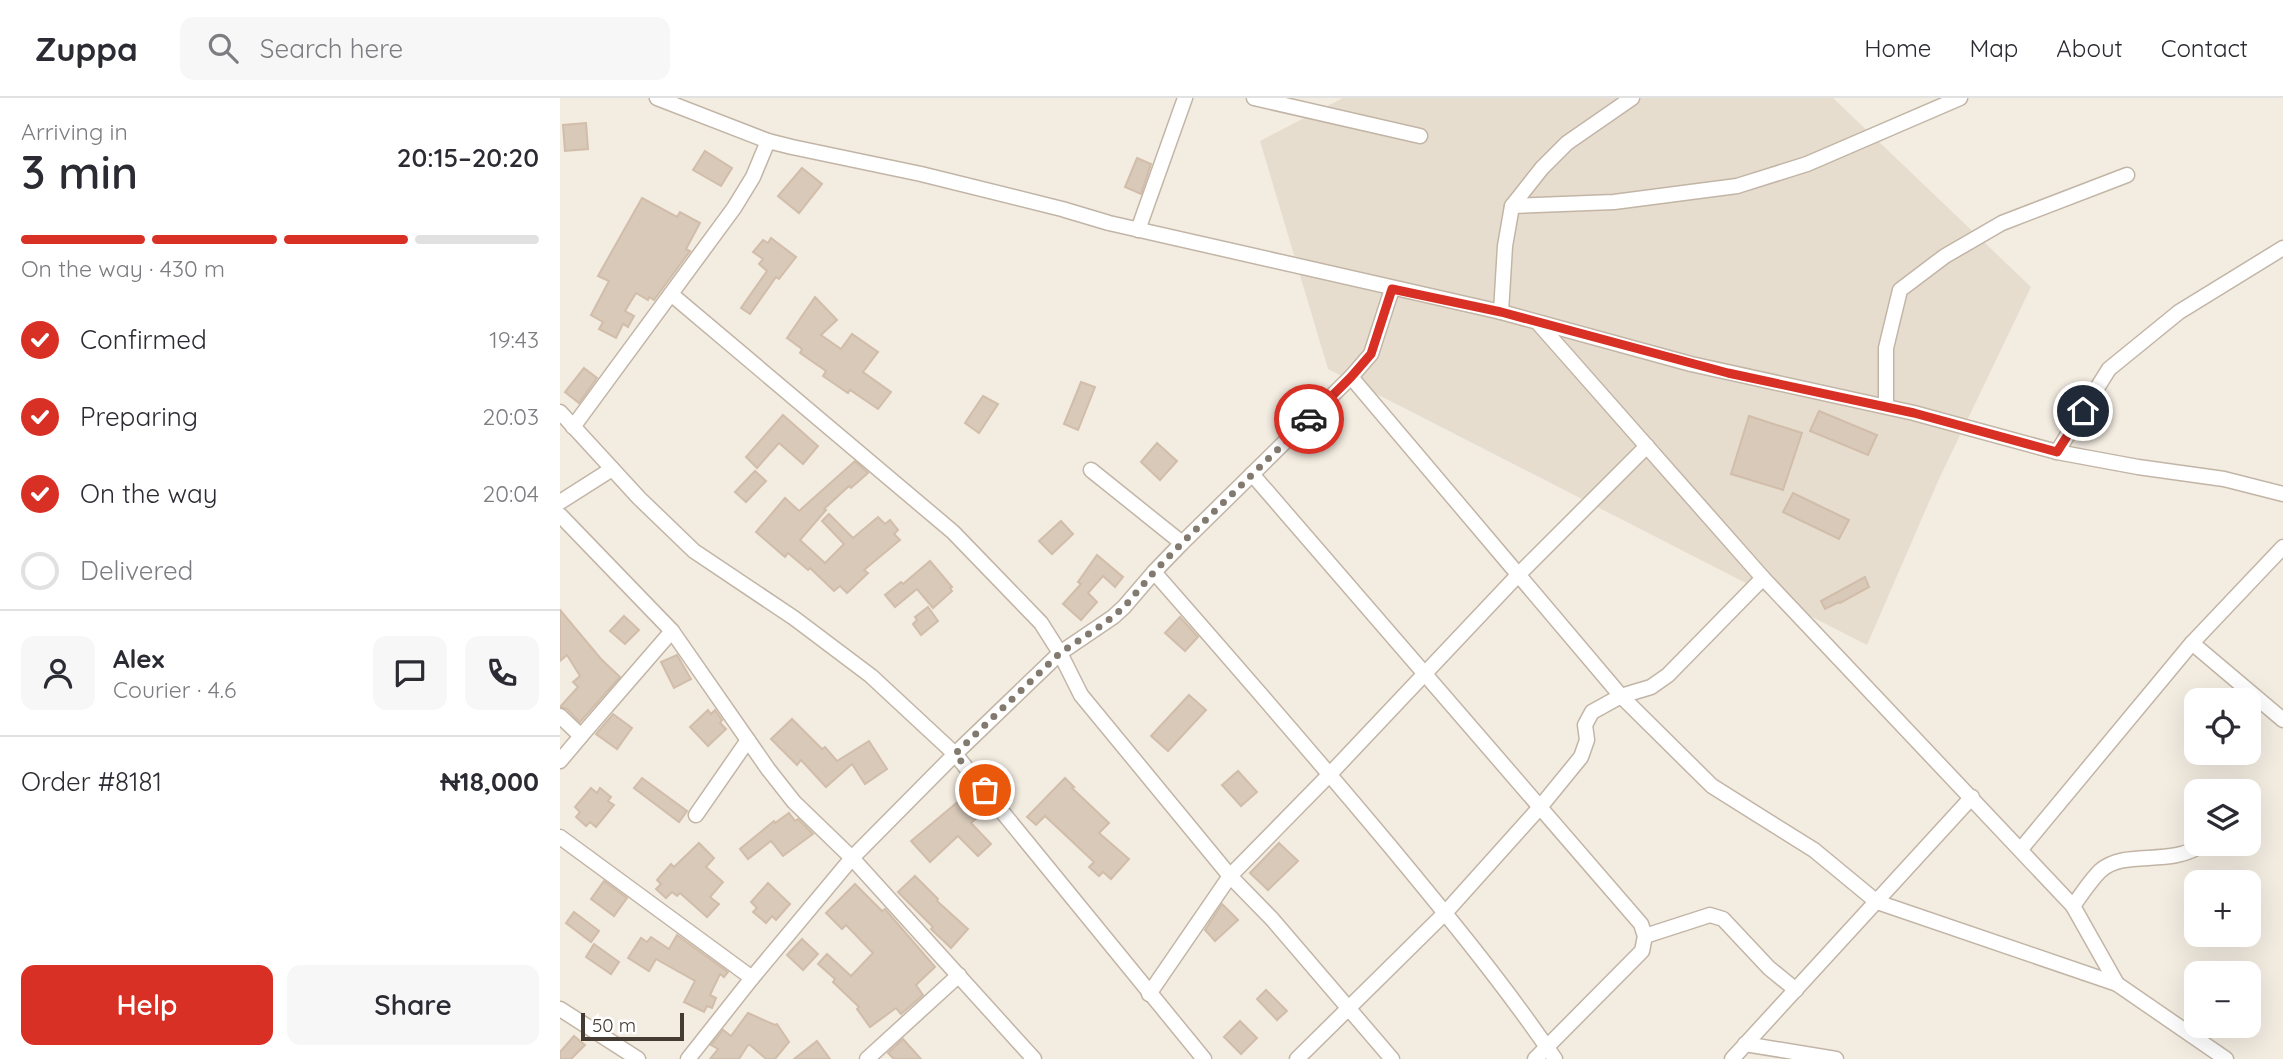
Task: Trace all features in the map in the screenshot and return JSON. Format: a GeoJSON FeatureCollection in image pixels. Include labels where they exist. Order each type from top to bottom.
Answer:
{"type":"FeatureCollection","features":[{"type":"Feature","properties":{"kind":"street"},"geometry":{"type":"LineString","coordinates":[[657,98],[768,141],[921,174],[1138,230],[1501,312],[1702,366],[1886,406],[2057,452],[2224,479],[2283,494]]}},
{"type":"Feature","properties":{"kind":"street"},"geometry":{"type":"LineString","coordinates":[[1138,230],[1185,98]]}},
{"type":"Feature","properties":{"kind":"street"},"geometry":{"type":"LineString","coordinates":[[1254,98],[1420,136]]}},
{"type":"Feature","properties":{"kind":"street"},"geometry":{"type":"LineString","coordinates":[[1501,312],[1505,246],[1512,206],[1542,168],[1567,144],[1632,98]]}},
{"type":"Feature","properties":{"kind":"street"},"geometry":{"type":"LineString","coordinates":[[1512,206],[1614,202],[1737,186],[1807,164],[1960,98]]}},
{"type":"Feature","properties":{"kind":"street"},"geometry":{"type":"LineString","coordinates":[[573,427],[734,208],[753,177],[768,141]]}},
{"type":"Feature","properties":{"kind":"street"},"geometry":{"type":"LineString","coordinates":[[1886,406],[1886,348],[1900,290],[1945,256],[2002,223],[2127,176]]}},
{"type":"Feature","properties":{"kind":"street"},"geometry":{"type":"LineString","coordinates":[[2057,452],[2109,369],[2179,312],[2283,248]]}},
{"type":"Feature","properties":{"kind":"street"},"geometry":{"type":"LineString","coordinates":[[688,1059],[852,859],[955,754],[1060,653],[1124,607],[1182,543],[1351,377],[1371,354],[1392,289]]}},
{"type":"Feature","properties":{"kind":"street"},"geometry":{"type":"LineString","coordinates":[[671,294],[953,532],[1041,623],[1082,695],[1230,876],[1272,919],[1392,1059]]}},
{"type":"Feature","properties":{"kind":"street"},"geometry":{"type":"LineString","coordinates":[[1538,323],[1763,578],[2073,906],[2117,984]]}},
{"type":"Feature","properties":{"kind":"street"},"geometry":{"type":"LineString","coordinates":[[1351,377],[1621,696],[1712,786],[1814,850],[1877,902],[2117,984],[2226,1059]]}},
{"type":"Feature","properties":{"kind":"street"},"geometry":{"type":"LineString","coordinates":[[560,412],[694,551],[794,618],[871,676],[955,754],[1203,1059]]}},
{"type":"Feature","properties":{"kind":"street"},"geometry":{"type":"LineString","coordinates":[[1149,994],[1230,876],[1518,575],[1647,446]]}},
{"type":"Feature","properties":{"kind":"street"},"geometry":{"type":"LineString","coordinates":[[560,502],[612,468]]}},
{"type":"Feature","properties":{"kind":"street"},"geometry":{"type":"LineString","coordinates":[[1091,470],[1182,543]]}},
{"type":"Feature","properties":{"kind":"street"},"geometry":{"type":"LineString","coordinates":[[1252,474],[1641,924],[1645,936],[1642,951],[1551,1053],[1535,1059]]}},
{"type":"Feature","properties":{"kind":"street"},"geometry":{"type":"LineString","coordinates":[[560,514],[672,631],[794,802],[852,859],[1034,1059]]}},
{"type":"Feature","properties":{"kind":"street"},"geometry":{"type":"LineString","coordinates":[[2021,849],[2192,643],[2283,547]]}},
{"type":"Feature","properties":{"kind":"street"},"geometry":{"type":"LineString","coordinates":[[1154,572],[1330,774],[1445,913],[1517,1003],[1551,1053]]}},
{"type":"Feature","properties":{"kind":"street"},"geometry":{"type":"LineString","coordinates":[[1297,1059],[1445,913],[1541,806],[1581,757],[1587,740],[1585,725],[1592,712],[1621,696],[1651,687],[1668,675],[1763,578]]}},
{"type":"Feature","properties":{"kind":"street"},"geometry":{"type":"LineString","coordinates":[[560,761],[672,631]]}},
{"type":"Feature","properties":{"kind":"street"},"geometry":{"type":"LineString","coordinates":[[2192,643],[2283,720]]}},
{"type":"Feature","properties":{"kind":"street"},"geometry":{"type":"LineString","coordinates":[[560,716],[581,736]]}},
{"type":"Feature","properties":{"kind":"street"},"geometry":{"type":"LineString","coordinates":[[696,815],[748,740]]}},
{"type":"Feature","properties":{"kind":"street"},"geometry":{"type":"LineString","coordinates":[[1732,1059],[1972,797]]}},
{"type":"Feature","properties":{"kind":"street"},"geometry":{"type":"LineString","coordinates":[[560,837],[752,978]]}},
{"type":"Feature","properties":{"kind":"street"},"geometry":{"type":"LineString","coordinates":[[2073,906],[2101,870],[2124,859],[2175,857],[2184,853]]}},
{"type":"Feature","properties":{"kind":"street"},"geometry":{"type":"LineString","coordinates":[[1645,936],[1710,915],[1723,919],[1769,968],[1796,990]]}},
{"type":"Feature","properties":{"kind":"street"},"geometry":{"type":"LineString","coordinates":[[867,1059],[959,975]]}},
{"type":"Feature","properties":{"kind":"street"},"geometry":{"type":"LineString","coordinates":[[560,1009],[638,1059]]}},
{"type":"Feature","properties":{"kind":"street"},"geometry":{"type":"LineString","coordinates":[[1745,1044],[1836,1059]]}},
{"type":"Feature","properties":{"kind":"shaded area"},"geometry":{"type":"Polygon","coordinates":[[[1343,98],[1833,98],[2031,287],[1939,479],[1867,645],[1328,369],[1260,141],[1343,98]]]}},
{"type":"Feature","properties":{"kind":"building"},"geometry":{"type":"Polygon","coordinates":[[[586,123],[588,149],[565,151],[563,125],[586,123]]]}},
{"type":"Feature","properties":{"kind":"building"},"geometry":{"type":"Polygon","coordinates":[[[705,151],[732,168],[721,186],[693,170],[705,151]]]}},
{"type":"Feature","properties":{"kind":"building"},"geometry":{"type":"Polygon","coordinates":[[[1137,158],[1151,164],[1141,194],[1125,187],[1137,158]]]}},
{"type":"Feature","properties":{"kind":"building"},"geometry":{"type":"Polygon","coordinates":[[[802,168],[822,184],[799,213],[778,196],[802,168]]]}},
{"type":"Feature","properties":{"kind":"building"},"geometry":{"type":"Polygon","coordinates":[[[642,198],[677,217],[680,212],[700,223],[686,249],[690,251],[654,300],[649,297],[648,300],[636,293],[625,311],[634,316],[628,327],[623,324],[616,338],[599,329],[603,322],[591,315],[609,281],[598,276],[642,198]]]}},
{"type":"Feature","properties":{"kind":"building"},"geometry":{"type":"Polygon","coordinates":[[[771,238],[796,257],[779,279],[776,277],[750,314],[741,308],[767,271],[759,264],[763,259],[753,252],[763,240],[768,243],[771,238]]]}},
{"type":"Feature","properties":{"kind":"building"},"geometry":{"type":"Polygon","coordinates":[[[815,297],[837,320],[821,335],[841,349],[852,334],[878,352],[863,372],[891,392],[878,409],[823,376],[826,371],[800,353],[802,349],[787,338],[815,297]]]}},
{"type":"Feature","properties":{"kind":"building"},"geometry":{"type":"Polygon","coordinates":[[[584,368],[597,378],[579,403],[565,392],[584,368]]]}},
{"type":"Feature","properties":{"kind":"building"},"geometry":{"type":"Polygon","coordinates":[[[1081,382],[1095,387],[1078,430],[1064,424],[1081,382]]]}},
{"type":"Feature","properties":{"kind":"building"},"geometry":{"type":"Polygon","coordinates":[[[983,396],[998,404],[979,433],[965,423],[983,396]]]}},
{"type":"Feature","properties":{"kind":"building"},"geometry":{"type":"Polygon","coordinates":[[[1819,411],[1877,435],[1868,455],[1810,431],[1819,411]]]}},
{"type":"Feature","properties":{"kind":"building"},"geometry":{"type":"Polygon","coordinates":[[[783,415],[818,446],[803,464],[779,443],[757,468],[746,457],[783,415]]]}},
{"type":"Feature","properties":{"kind":"building"},"geometry":{"type":"Polygon","coordinates":[[[1749,416],[1802,433],[1783,490],[1731,474],[1749,416]]]}},
{"type":"Feature","properties":{"kind":"building"},"geometry":{"type":"Polygon","coordinates":[[[1157,443],[1177,461],[1160,480],[1141,462],[1157,443]]]}},
{"type":"Feature","properties":{"kind":"building"},"geometry":{"type":"Polygon","coordinates":[[[855,461],[868,473],[824,509],[826,510],[800,540],[825,563],[844,544],[822,521],[829,514],[853,538],[878,517],[885,524],[890,520],[898,530],[894,534],[900,540],[864,570],[868,573],[847,593],[840,586],[834,591],[810,568],[808,570],[788,553],[785,557],[756,532],[785,498],[799,511],[855,461]]]}},
{"type":"Feature","properties":{"kind":"building"},"geometry":{"type":"Polygon","coordinates":[[[755,471],[766,481],[746,502],[735,492],[755,471]]]}},
{"type":"Feature","properties":{"kind":"building"},"geometry":{"type":"Polygon","coordinates":[[[1793,493],[1849,520],[1839,539],[1783,512],[1793,493]]]}},
{"type":"Feature","properties":{"kind":"building"},"geometry":{"type":"Polygon","coordinates":[[[1061,521],[1073,534],[1052,554],[1039,541],[1061,521]]]}},
{"type":"Feature","properties":{"kind":"building"},"geometry":{"type":"Polygon","coordinates":[[[1097,555],[1123,577],[1115,587],[1103,576],[1088,593],[1097,602],[1081,620],[1063,604],[1081,584],[1078,582],[1097,555]]]}},
{"type":"Feature","properties":{"kind":"building"},"geometry":{"type":"Polygon","coordinates":[[[930,561],[952,587],[952,591],[933,608],[917,589],[895,607],[885,595],[930,561]]]}},
{"type":"Feature","properties":{"kind":"building"},"geometry":{"type":"Polygon","coordinates":[[[1865,577],[1869,587],[1825,609],[1821,601],[1865,577]]]}},
{"type":"Feature","properties":{"kind":"building"},"geometry":{"type":"Polygon","coordinates":[[[928,607],[938,621],[921,635],[913,624],[917,620],[915,617],[928,607]]]}},
{"type":"Feature","properties":{"kind":"building"},"geometry":{"type":"Polygon","coordinates":[[[560,610],[601,659],[620,677],[580,722],[567,709],[560,707],[578,687],[573,682],[580,676],[567,655],[560,661],[560,610]]]}},
{"type":"Feature","properties":{"kind":"building"},"geometry":{"type":"Polygon","coordinates":[[[624,616],[639,630],[625,644],[610,631],[624,616]]]}},
{"type":"Feature","properties":{"kind":"building"},"geometry":{"type":"Polygon","coordinates":[[[1180,617],[1198,637],[1185,651],[1165,633],[1180,617]]]}},
{"type":"Feature","properties":{"kind":"building"},"geometry":{"type":"Polygon","coordinates":[[[677,655],[691,679],[674,688],[661,662],[677,655]]]}},
{"type":"Feature","properties":{"kind":"building"},"geometry":{"type":"Polygon","coordinates":[[[1189,695],[1206,710],[1168,751],[1151,736],[1189,695]]]}},
{"type":"Feature","properties":{"kind":"building"},"geometry":{"type":"Polygon","coordinates":[[[708,710],[711,714],[715,710],[722,720],[720,723],[726,729],[708,746],[690,727],[708,710]]]}},
{"type":"Feature","properties":{"kind":"building"},"geometry":{"type":"Polygon","coordinates":[[[613,714],[632,728],[617,749],[596,734],[613,714]]]}},
{"type":"Feature","properties":{"kind":"building"},"geometry":{"type":"Polygon","coordinates":[[[792,719],[837,761],[869,741],[887,769],[865,784],[852,764],[826,787],[801,760],[797,765],[771,739],[792,719]]]}},
{"type":"Feature","properties":{"kind":"building"},"geometry":{"type":"Polygon","coordinates":[[[1238,771],[1257,792],[1241,806],[1222,785],[1238,771]]]}},
{"type":"Feature","properties":{"kind":"building"},"geometry":{"type":"Polygon","coordinates":[[[642,778],[687,811],[679,822],[634,788],[642,778]]]}},
{"type":"Feature","properties":{"kind":"building"},"geometry":{"type":"Polygon","coordinates":[[[1065,778],[1109,823],[1099,833],[1129,859],[1111,879],[1103,872],[1099,876],[1089,867],[1094,862],[1045,816],[1036,825],[1027,817],[1065,778]]]}},
{"type":"Feature","properties":{"kind":"building"},"geometry":{"type":"Polygon","coordinates":[[[591,788],[597,793],[600,788],[611,797],[608,801],[614,805],[596,827],[590,822],[586,826],[576,817],[580,812],[575,807],[591,788]]]}},
{"type":"Feature","properties":{"kind":"building"},"geometry":{"type":"Polygon","coordinates":[[[972,790],[987,809],[971,823],[991,844],[978,856],[958,836],[930,862],[911,841],[972,790]]]}},
{"type":"Feature","properties":{"kind":"building"},"geometry":{"type":"Polygon","coordinates":[[[789,813],[813,834],[783,856],[771,841],[748,859],[740,849],[774,821],[775,823],[789,813]]]}},
{"type":"Feature","properties":{"kind":"building"},"geometry":{"type":"Polygon","coordinates":[[[699,843],[714,858],[706,867],[723,882],[710,897],[719,904],[707,917],[680,893],[677,896],[672,892],[666,898],[656,889],[661,884],[657,880],[671,864],[674,867],[699,843]]]}},
{"type":"Feature","properties":{"kind":"building"},"geometry":{"type":"Polygon","coordinates":[[[1279,843],[1298,861],[1268,890],[1250,873],[1279,843]]]}},
{"type":"Feature","properties":{"kind":"building"},"geometry":{"type":"Polygon","coordinates":[[[915,876],[937,901],[968,929],[951,948],[898,892],[915,876]]]}},
{"type":"Feature","properties":{"kind":"building"},"geometry":{"type":"Polygon","coordinates":[[[604,881],[627,898],[614,916],[591,899],[604,881]]]}},
{"type":"Feature","properties":{"kind":"building"},"geometry":{"type":"Polygon","coordinates":[[[768,883],[790,904],[776,920],[772,916],[766,923],[753,912],[757,908],[751,902],[768,883]]]}},
{"type":"Feature","properties":{"kind":"building"},"geometry":{"type":"Polygon","coordinates":[[[855,884],[882,911],[885,909],[935,967],[916,985],[923,995],[901,1014],[896,1008],[870,1027],[857,1009],[859,1007],[818,964],[827,954],[851,976],[873,953],[846,925],[842,929],[826,913],[855,884]]]}},
{"type":"Feature","properties":{"kind":"building"},"geometry":{"type":"Polygon","coordinates":[[[1222,904],[1238,920],[1215,941],[1205,930],[1222,904]]]}},
{"type":"Feature","properties":{"kind":"building"},"geometry":{"type":"Polygon","coordinates":[[[574,912],[599,931],[591,942],[566,923],[574,912]]]}},
{"type":"Feature","properties":{"kind":"building"},"geometry":{"type":"Polygon","coordinates":[[[677,935],[728,972],[724,977],[720,974],[710,995],[716,998],[712,1008],[707,1006],[704,1012],[684,1002],[695,981],[656,959],[649,971],[628,958],[641,938],[647,942],[651,937],[669,949],[677,935]]]}},
{"type":"Feature","properties":{"kind":"building"},"geometry":{"type":"Polygon","coordinates":[[[802,939],[818,954],[803,970],[787,955],[802,939]]]}},
{"type":"Feature","properties":{"kind":"building"},"geometry":{"type":"Polygon","coordinates":[[[594,944],[619,962],[611,974],[586,957],[594,944]]]}},
{"type":"Feature","properties":{"kind":"building"},"geometry":{"type":"Polygon","coordinates":[[[1266,990],[1287,1011],[1277,1020],[1257,999],[1266,990]]]}},
{"type":"Feature","properties":{"kind":"building"},"geometry":{"type":"Polygon","coordinates":[[[748,1013],[777,1024],[789,1042],[775,1059],[766,1059],[748,1045],[739,1059],[710,1059],[718,1049],[711,1045],[723,1030],[731,1036],[748,1013]]]}},
{"type":"Feature","properties":{"kind":"building"},"geometry":{"type":"Polygon","coordinates":[[[1240,1021],[1257,1038],[1241,1054],[1224,1037],[1240,1021]]]}},
{"type":"Feature","properties":{"kind":"building"},"geometry":{"type":"Polygon","coordinates":[[[574,1036],[585,1045],[571,1059],[560,1059],[560,1052],[574,1036]]]}},
{"type":"Feature","properties":{"kind":"building"},"geometry":{"type":"Polygon","coordinates":[[[903,1039],[921,1059],[894,1059],[888,1053],[903,1039]]]}},
{"type":"Feature","properties":{"kind":"building"},"geometry":{"type":"Polygon","coordinates":[[[817,1041],[830,1059],[794,1059],[817,1041]]]}},
{"type":"Feature","properties":{"kind":"way so far"},"geometry":{"type":"LineString","coordinates":[[985,790],[955,754],[1060,653],[1124,607],[1182,543],[1309,419]]}},
{"type":"Feature","properties":{"kind":"route"},"geometry":{"type":"LineString","coordinates":[[1309,419],[1371,354],[1392,289],[1501,312],[1728,373],[1914,413],[2057,452],[2083,411]]}}]}
